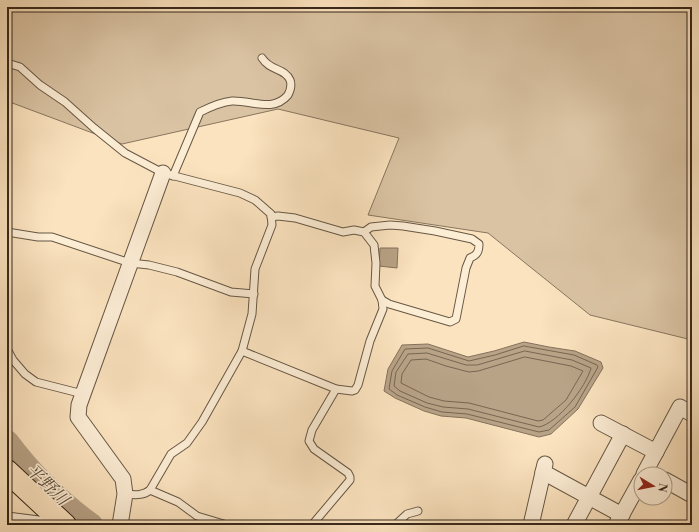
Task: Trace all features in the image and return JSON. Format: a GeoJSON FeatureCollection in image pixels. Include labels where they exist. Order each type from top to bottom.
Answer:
{"type":"FeatureCollection","features":[{"type":"Feature","properties":{"kind":"highway"},"geometry":{"type":"LineString","coordinates":[[7,471],[65,525]]}},
{"type":"Feature","properties":{"kind":"street"},"geometry":{"type":"LineString","coordinates":[[120,525],[125,494],[123,480],[78,417],[79,405],[130,263],[168,174]]}},
{"type":"Feature","properties":{"kind":"street"},"geometry":{"type":"LineString","coordinates":[[650,466],[680,407],[692,414]]}},
{"type":"Feature","properties":{"kind":"street"},"geometry":{"type":"LineString","coordinates":[[601,422],[656,452]]}},
{"type":"Feature","properties":{"kind":"street"},"geometry":{"type":"LineString","coordinates":[[574,525],[623,434]]}},
{"type":"Feature","properties":{"kind":"street"},"geometry":{"type":"LineString","coordinates":[[531,525],[544,468],[588,497],[619,520],[633,496]]}},
{"type":"Feature","properties":{"kind":"street"},"geometry":{"type":"LineString","coordinates":[[673,484],[692,494]]}},
{"type":"Feature","properties":{"kind":"street"},"geometry":{"type":"LineString","coordinates":[[7,520],[46,525]]}},
{"type":"Feature","properties":{"kind":"lane"},"geometry":{"type":"LineString","coordinates":[[168,174],[200,112],[222,103],[232,101],[266,105],[276,103],[285,98],[290,91],[291,82],[285,73],[266,64],[262,58]]}},
{"type":"Feature","properties":{"kind":"lane"},"geometry":{"type":"LineString","coordinates":[[7,63],[20,67],[40,85],[65,102],[125,153],[168,174],[240,193],[255,200],[271,214],[272,225],[255,269],[252,314],[242,351],[202,422],[187,443],[171,454],[150,490],[146,494],[125,494]]}},
{"type":"Feature","properties":{"kind":"lane"},"geometry":{"type":"LineString","coordinates":[[242,351],[336,388],[355,390],[370,341],[383,309],[382,300],[375,286],[376,263],[374,245],[364,232],[354,230],[343,232],[295,218],[278,216],[271,217]]}},
{"type":"Feature","properties":{"kind":"lane"},"geometry":{"type":"LineString","coordinates":[[364,232],[372,227],[390,225],[403,226],[472,239],[479,244],[479,250],[476,255],[470,258],[466,268],[456,319],[450,322],[389,304],[382,300]]}},
{"type":"Feature","properties":{"kind":"lane"},"geometry":{"type":"LineString","coordinates":[[7,232],[38,237],[52,237],[130,263],[177,272],[231,292],[254,294]]}},
{"type":"Feature","properties":{"kind":"lane"},"geometry":{"type":"LineString","coordinates":[[7,349],[13,360],[25,374],[36,382],[83,394]]}},
{"type":"Feature","properties":{"kind":"lane"},"geometry":{"type":"LineString","coordinates":[[312,525],[350,480],[348,473],[314,449],[309,441],[312,430],[336,388]]}},
{"type":"Feature","properties":{"kind":"lane"},"geometry":{"type":"LineString","coordinates":[[150,490],[178,502],[197,516],[228,525]]}},
{"type":"Feature","properties":{"kind":"lane"},"geometry":{"type":"LineString","coordinates":[[395,525],[407,514],[418,511]]}},
{"type":"Feature","properties":{"kind":"shaded area"},"geometry":{"type":"Polygon","coordinates":[[[7,7],[692,7],[692,340],[590,315],[488,233],[368,215],[399,138],[278,109],[122,144],[7,101],[7,7]]]}},
{"type":"Feature","properties":{"kind":"water"},"geometry":{"type":"Polygon","coordinates":[[[380,248],[398,248],[397,268],[379,266],[380,248]]]}},
{"type":"Feature","properties":{"kind":"water"},"geometry":{"type":"Polygon","coordinates":[[[524,342],[575,351],[601,362],[603,368],[578,409],[551,434],[539,437],[466,418],[441,416],[424,411],[395,398],[384,391],[388,369],[402,345],[428,344],[468,357],[524,342]]]}},
{"type":"Feature","properties":{"kind":"waterway","name":"平野川"},"geometry":{"type":"LineString","coordinates":[[7,442],[25,465],[46,486],[68,507],[91,525]]}}]}
